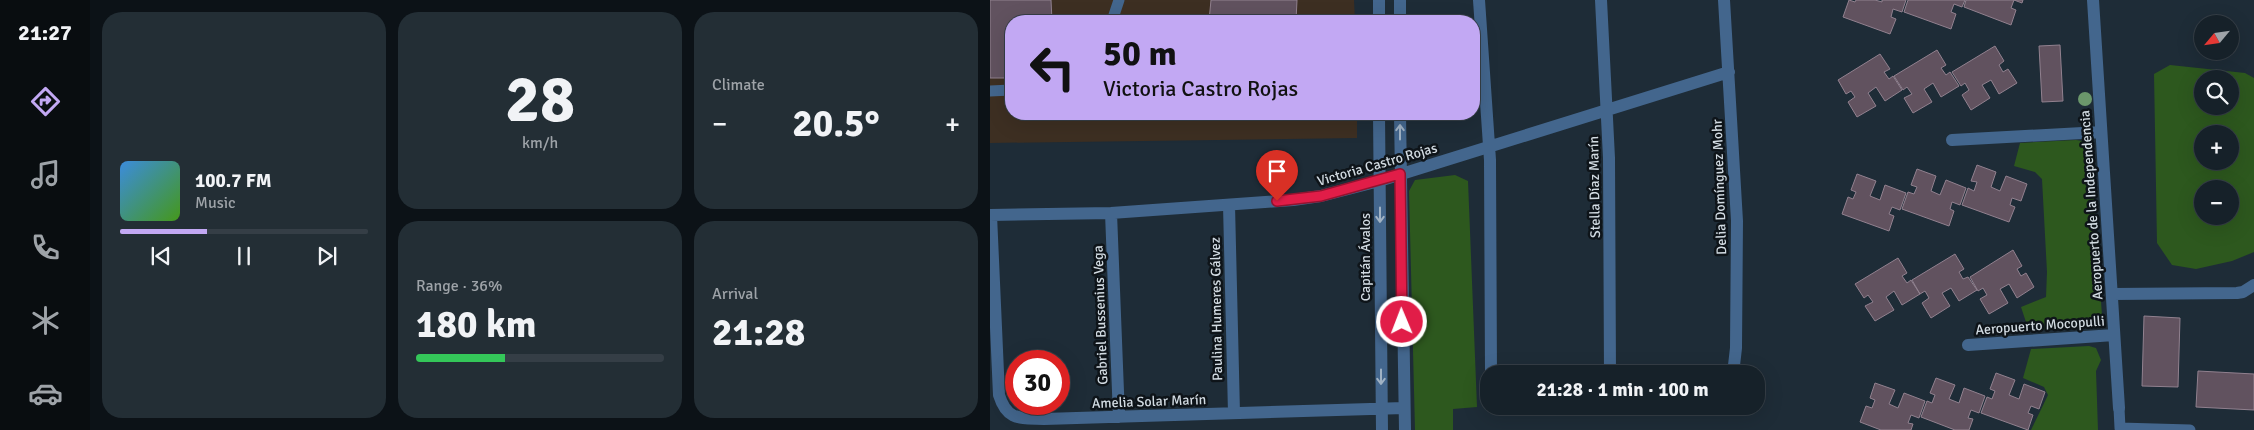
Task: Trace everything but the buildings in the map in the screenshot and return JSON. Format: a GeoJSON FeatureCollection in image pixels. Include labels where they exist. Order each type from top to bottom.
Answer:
{"type":"FeatureCollection","features":[{"type":"Feature","properties":{"kind":"street"},"geometry":{"type":"LineString","coordinates":[[1378,0],[1379,15]]}},
{"type":"Feature","properties":{"kind":"street"},"geometry":{"type":"LineString","coordinates":[[1400,0],[1400,15]]}},
{"type":"Feature","properties":{"kind":"street"},"geometry":{"type":"LineString","coordinates":[[1479,0],[1490,146],[1491,365]]}},
{"type":"Feature","properties":{"kind":"street","name":"Stella Díaz Marín"},"geometry":{"type":"LineString","coordinates":[[1601,0],[1607,110],[1610,365]]}},
{"type":"Feature","properties":{"kind":"street","name":"Delia Domínguez Mohr"},"geometry":{"type":"LineString","coordinates":[[1724,0],[1737,221],[1736,348],[1734,365]]}},
{"type":"Feature","properties":{"kind":"street","name":"Aeropuerto de la Independencia"},"geometry":{"type":"LineString","coordinates":[[2093,0],[2119,408]]}},
{"type":"Feature","properties":{"kind":"street","name":"Victoria Castro Rojas"},"geometry":{"type":"LineString","coordinates":[[991,215],[1112,213],[1229,205],[1321,196],[1379,181],[1729,72]]}},
{"type":"Feature","properties":{"kind":"street","name":"Capitán Ávalos"},"geometry":{"type":"LineString","coordinates":[[1379,120],[1382,430]]}},
{"type":"Feature","properties":{"kind":"street"},"geometry":{"type":"LineString","coordinates":[[1400,120],[1405,430]]}},
{"type":"Feature","properties":{"kind":"street"},"geometry":{"type":"LineString","coordinates":[[1952,140],[2101,132]]}},
{"type":"Feature","properties":{"kind":"street","name":"Paulina Humeres Gálvez"},"geometry":{"type":"LineString","coordinates":[[1229,205],[1234,413]]}},
{"type":"Feature","properties":{"kind":"street","name":"Gabriel Bussenius Vega"},"geometry":{"type":"LineString","coordinates":[[1112,213],[1119,417]]}},
{"type":"Feature","properties":{"kind":"street","name":"Amelia Solar Marín"},"geometry":{"type":"LineString","coordinates":[[991,215],[999,396],[1007,412],[1021,418],[1119,417],[1404,408]]}},
{"type":"Feature","properties":{"kind":"street"},"geometry":{"type":"LineString","coordinates":[[2112,294],[2237,293],[2243,292],[2254,285]]}},
{"type":"Feature","properties":{"kind":"street","name":"Aeropuerto Mocopulli"},"geometry":{"type":"LineString","coordinates":[[1968,344],[2114,335]]}},
{"type":"Feature","properties":{"kind":"lane"},"geometry":{"type":"LineString","coordinates":[[1114,15],[1118,0]]}},
{"type":"Feature","properties":{"kind":"lane"},"geometry":{"type":"LineString","coordinates":[[990,91],[1005,90]]}},
{"type":"Feature","properties":{"kind":"lane"},"geometry":{"type":"LineString","coordinates":[[2119,408],[2120,428],[2190,430]]}},
{"type":"Feature","properties":{"kind":"shaded area"},"geometry":{"type":"Polygon","coordinates":[[[990,0],[1354,0],[1355,15],[1005,15],[1005,120],[1357,120],[1357,138],[990,143],[990,0]]]}},
{"type":"Feature","properties":{"kind":"green space"},"geometry":{"type":"Polygon","coordinates":[[[2170,65],[2217,70],[2194,70],[2194,115],[2239,115],[2239,72],[2245,73],[2254,78],[2254,252],[2232,261],[2196,269],[2172,265],[2157,243],[2154,74],[2170,65]]]}},
{"type":"Feature","properties":{"kind":"green space"},"geometry":{"type":"Polygon","coordinates":[[[2076,140],[2086,143],[2091,152],[2102,316],[2097,323],[2090,326],[2029,331],[2021,307],[2046,297],[2047,272],[2042,179],[2035,172],[2014,166],[2020,143],[2076,140]]]}},
{"type":"Feature","properties":{"kind":"green space"},"geometry":{"type":"Polygon","coordinates":[[[1455,175],[1468,181],[1477,407],[1453,409],[1453,430],[1415,430],[1409,191],[1415,180],[1455,175]]]}},
{"type":"Feature","properties":{"kind":"green space"},"geometry":{"type":"Polygon","coordinates":[[[2089,346],[2096,348],[2101,360],[2096,371],[2098,430],[2031,430],[2048,395],[2044,387],[2023,378],[2031,349],[2089,346]]]}},
{"type":"Feature","properties":{"kind":"route"},"geometry":{"type":"LineString","coordinates":[[1277,201],[1321,196],[1350,190],[1400,174],[1402,322]]}}]}
